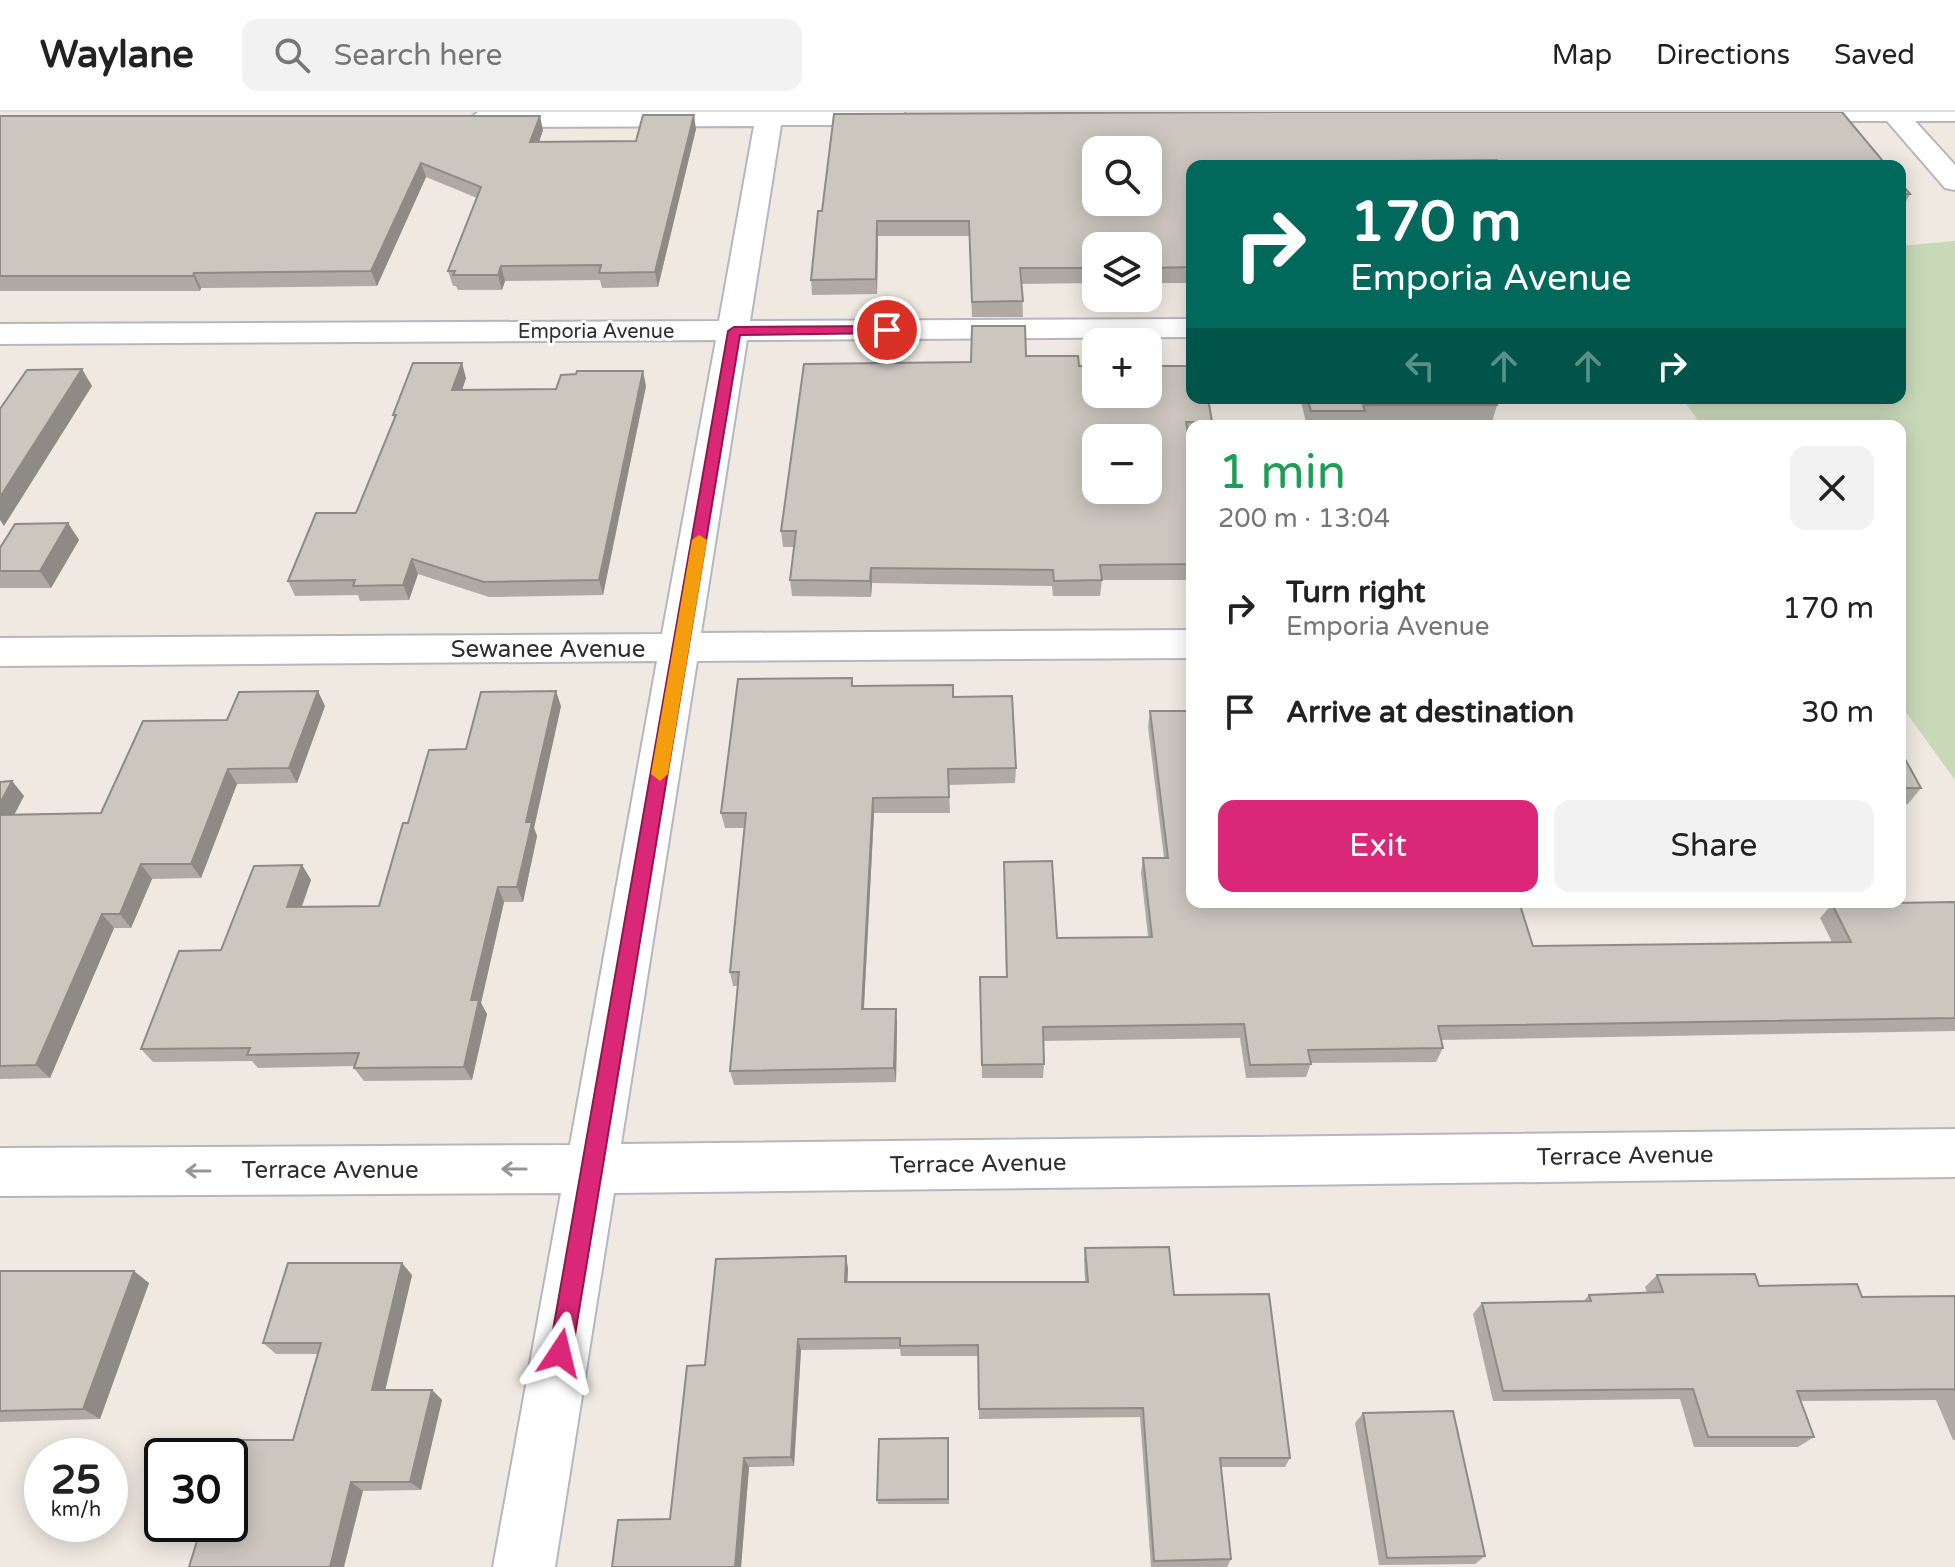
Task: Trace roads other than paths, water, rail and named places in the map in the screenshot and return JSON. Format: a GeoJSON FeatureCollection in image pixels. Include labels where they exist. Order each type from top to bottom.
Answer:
{"type":"FeatureCollection","features":[{"type":"Feature","properties":{"kind":"street"},"geometry":{"type":"LineString","coordinates":[[1893,112],[1955,182]]}},
{"type":"Feature","properties":{"kind":"street"},"geometry":{"type":"LineString","coordinates":[[1751,114],[1955,113]]}},
{"type":"Feature","properties":{"kind":"street"},"geometry":{"type":"LineString","coordinates":[[524,1567],[769,115]]}},
{"type":"Feature","properties":{"kind":"street"},"geometry":{"type":"LineString","coordinates":[[455,119],[769,115],[927,117]]}},
{"type":"Feature","properties":{"kind":"street","name":"Emporia Avenue"},"geometry":{"type":"LineString","coordinates":[[0,334],[1186,328]]}},
{"type":"Feature","properties":{"kind":"street","name":"Sewanee Avenue"},"geometry":{"type":"LineString","coordinates":[[0,652],[1186,644]]}},
{"type":"Feature","properties":{"kind":"street","name":"Terrace Avenue"},"geometry":{"type":"LineString","coordinates":[[0,1172],[592,1169],[1955,1153]]}}]}
